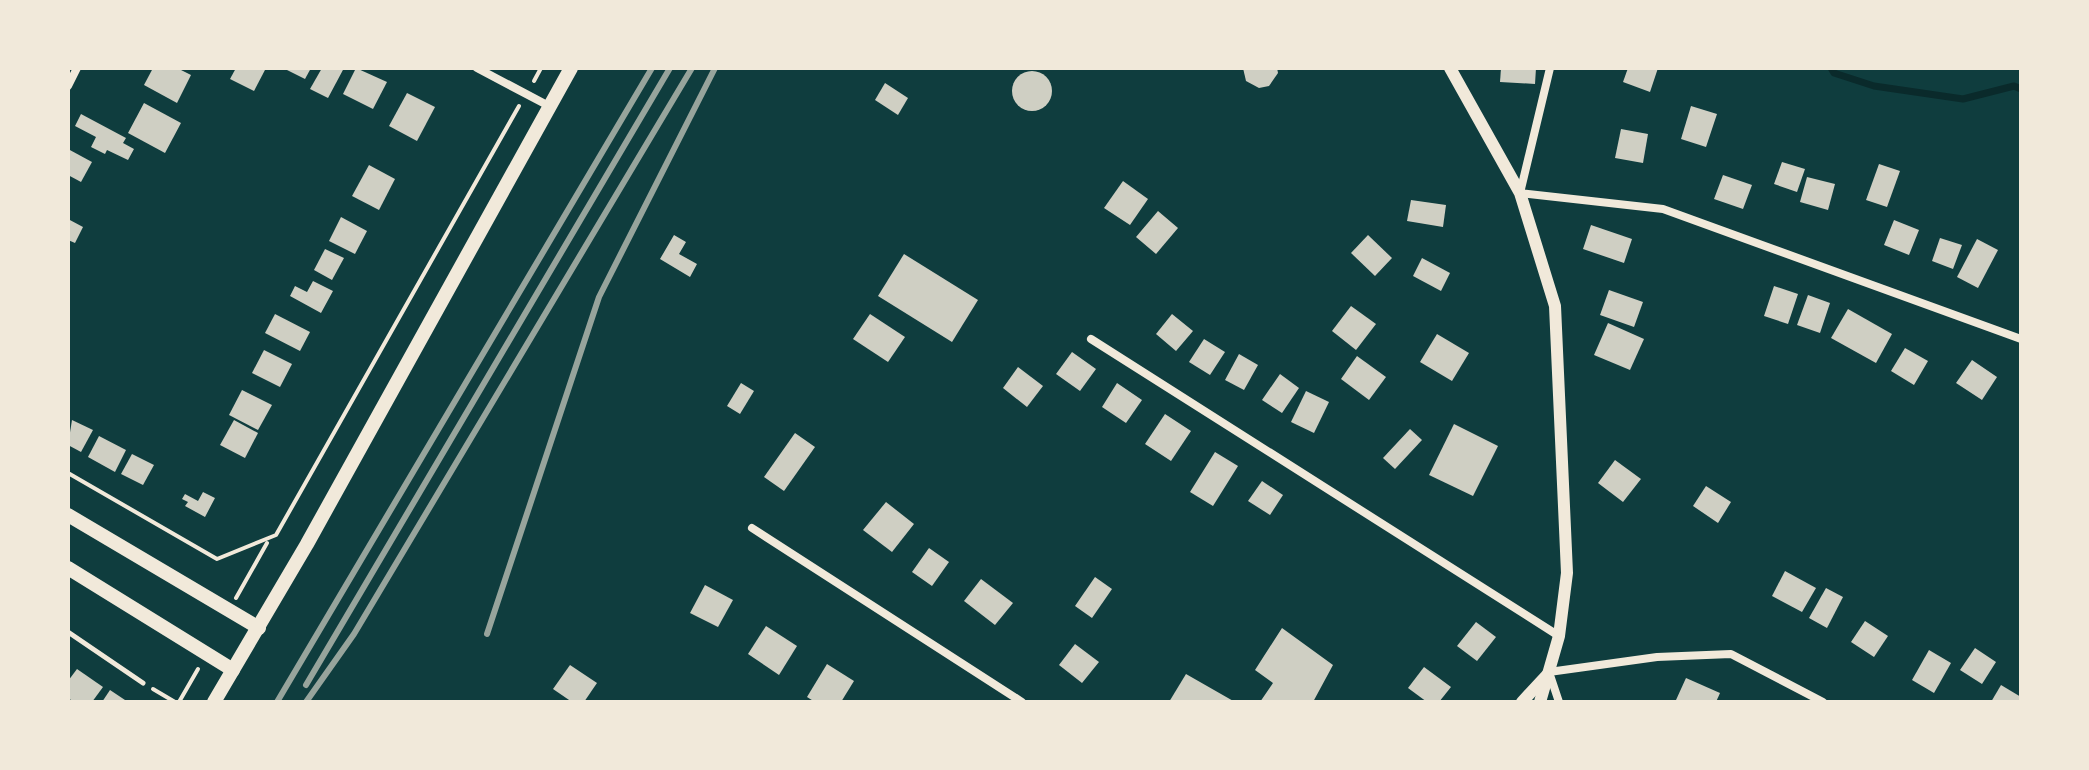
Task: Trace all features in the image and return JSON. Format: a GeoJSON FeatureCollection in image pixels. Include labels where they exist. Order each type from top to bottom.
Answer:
{"type":"FeatureCollection","features":[{"type":"Feature","properties":{"kind":"main road"},"geometry":{"type":"LineString","coordinates":[[214,702],[259,628],[571,68]]}},
{"type":"Feature","properties":{"kind":"main road"},"geometry":{"type":"LineString","coordinates":[[68,515],[259,628]]}},
{"type":"Feature","properties":{"kind":"main road"},"geometry":{"type":"LineString","coordinates":[[68,568],[233,670]]}},
{"type":"Feature","properties":{"kind":"street"},"geometry":{"type":"LineString","coordinates":[[68,86],[77,68]]}},
{"type":"Feature","properties":{"kind":"street"},"geometry":{"type":"LineString","coordinates":[[477,68],[549,106]]}},
{"type":"Feature","properties":{"kind":"street"},"geometry":{"type":"LineString","coordinates":[[1450,68],[1520,193],[1555,306],[1567,573],[1559,636],[1540,702]]}},
{"type":"Feature","properties":{"kind":"street"},"geometry":{"type":"LineString","coordinates":[[1520,193],[1550,68]]}},
{"type":"Feature","properties":{"kind":"street"},"geometry":{"type":"LineString","coordinates":[[1520,193],[1663,209],[2021,339]]}},
{"type":"Feature","properties":{"kind":"street"},"geometry":{"type":"LineString","coordinates":[[1091,339],[1559,636]]}},
{"type":"Feature","properties":{"kind":"street"},"geometry":{"type":"LineString","coordinates":[[752,528],[1022,702]]}},
{"type":"Feature","properties":{"kind":"street"},"geometry":{"type":"LineString","coordinates":[[1522,702],[1549,672],[1657,657],[1731,654],[1823,702]]}},
{"type":"Feature","properties":{"kind":"street"},"geometry":{"type":"LineString","coordinates":[[1549,672],[1559,702]]}},
{"type":"Feature","properties":{"kind":"lane"},"geometry":{"type":"LineString","coordinates":[[68,632],[143,683]]}},
{"type":"Feature","properties":{"kind":"path"},"geometry":{"type":"LineString","coordinates":[[68,473],[217,559],[276,535],[541,68]]}},
{"type":"Feature","properties":{"kind":"path"},"geometry":{"type":"LineString","coordinates":[[143,683],[175,702]]}},
{"type":"Feature","properties":{"kind":"building"},"geometry":{"type":"Polygon","coordinates":[[[153,68],[177,68],[191,75],[177,103],[144,85],[153,68]]]}},
{"type":"Feature","properties":{"kind":"building"},"geometry":{"type":"Polygon","coordinates":[[[236,68],[266,68],[254,91],[230,79],[236,68]]]}},
{"type":"Feature","properties":{"kind":"building"},"geometry":{"type":"Polygon","coordinates":[[[283,68],[311,68],[305,79],[283,68]]]}},
{"type":"Feature","properties":{"kind":"building"},"geometry":{"type":"Polygon","coordinates":[[[322,68],[344,68],[328,98],[310,89],[322,68]]]}},
{"type":"Feature","properties":{"kind":"building"},"geometry":{"type":"Polygon","coordinates":[[[356,68],[387,82],[373,109],[343,94],[356,68]]]}},
{"type":"Feature","properties":{"kind":"building"},"geometry":{"type":"Polygon","coordinates":[[[1243,68],[1277,68],[1278,73],[1269,86],[1259,88],[1246,81],[1243,68]]]}},
{"type":"Feature","properties":{"kind":"building"},"geometry":{"type":"Polygon","coordinates":[[[1501,68],[1536,68],[1535,84],[1500,82],[1501,68]]]}},
{"type":"Feature","properties":{"kind":"building"},"geometry":{"type":"Polygon","coordinates":[[[1628,68],[1658,68],[1650,92],[1623,82],[1628,68]]]}},
{"type":"Feature","properties":{"kind":"building"},"geometry":{"type":"Polygon","coordinates":[[[1032,71],[1046,77],[1052,91],[1046,105],[1032,111],[1018,105],[1012,91],[1018,77],[1032,71]]]}},
{"type":"Feature","properties":{"kind":"building"},"geometry":{"type":"Polygon","coordinates":[[[885,83],[908,98],[898,115],[875,100],[885,83]]]}},
{"type":"Feature","properties":{"kind":"building"},"geometry":{"type":"Polygon","coordinates":[[[407,93],[435,107],[417,141],[389,126],[407,93]]]}},
{"type":"Feature","properties":{"kind":"building"},"geometry":{"type":"Polygon","coordinates":[[[144,103],[181,123],[165,153],[128,133],[144,103]]]}},
{"type":"Feature","properties":{"kind":"building"},"geometry":{"type":"Polygon","coordinates":[[[1691,106],[1717,114],[1706,147],[1681,139],[1691,106]]]}},
{"type":"Feature","properties":{"kind":"building"},"geometry":{"type":"Polygon","coordinates":[[[81,114],[126,138],[123,143],[134,149],[128,160],[107,150],[105,154],[91,147],[96,137],[75,126],[81,114]]]}},
{"type":"Feature","properties":{"kind":"building"},"geometry":{"type":"Polygon","coordinates":[[[1621,129],[1648,134],[1643,163],[1615,158],[1621,129]]]}},
{"type":"Feature","properties":{"kind":"building"},"geometry":{"type":"Polygon","coordinates":[[[68,149],[92,162],[81,182],[68,175],[68,149]]]}},
{"type":"Feature","properties":{"kind":"building"},"geometry":{"type":"Polygon","coordinates":[[[1782,162],[1805,169],[1797,192],[1774,184],[1782,162]]]}},
{"type":"Feature","properties":{"kind":"building"},"geometry":{"type":"Polygon","coordinates":[[[1879,164],[1900,171],[1887,207],[1866,200],[1879,164]]]}},
{"type":"Feature","properties":{"kind":"building"},"geometry":{"type":"Polygon","coordinates":[[[369,165],[395,179],[379,210],[352,196],[369,165]]]}},
{"type":"Feature","properties":{"kind":"building"},"geometry":{"type":"Polygon","coordinates":[[[1723,175],[1752,185],[1743,209],[1714,199],[1723,175]]]}},
{"type":"Feature","properties":{"kind":"building"},"geometry":{"type":"Polygon","coordinates":[[[1807,177],[1835,184],[1828,210],[1800,202],[1807,177]]]}},
{"type":"Feature","properties":{"kind":"building"},"geometry":{"type":"Polygon","coordinates":[[[1123,181],[1148,199],[1130,225],[1104,208],[1123,181]]]}},
{"type":"Feature","properties":{"kind":"building"},"geometry":{"type":"Polygon","coordinates":[[[1411,200],[1446,205],[1443,227],[1407,221],[1411,200]]]}},
{"type":"Feature","properties":{"kind":"building"},"geometry":{"type":"Polygon","coordinates":[[[1158,211],[1178,228],[1156,254],[1136,237],[1158,211]]]}},
{"type":"Feature","properties":{"kind":"building"},"geometry":{"type":"Polygon","coordinates":[[[341,217],[367,231],[355,254],[329,241],[341,217]]]}},
{"type":"Feature","properties":{"kind":"building"},"geometry":{"type":"Polygon","coordinates":[[[68,219],[83,227],[75,243],[68,240],[68,219]]]}},
{"type":"Feature","properties":{"kind":"building"},"geometry":{"type":"Polygon","coordinates":[[[1894,220],[1919,230],[1909,255],[1884,245],[1894,220]]]}},
{"type":"Feature","properties":{"kind":"building"},"geometry":{"type":"Polygon","coordinates":[[[1591,225],[1632,239],[1624,263],[1583,249],[1591,225]]]}},
{"type":"Feature","properties":{"kind":"building"},"geometry":{"type":"Polygon","coordinates":[[[674,235],[686,242],[679,254],[697,264],[690,277],[660,259],[674,235]]]}},
{"type":"Feature","properties":{"kind":"building"},"geometry":{"type":"Polygon","coordinates":[[[1368,235],[1392,258],[1375,276],[1351,253],[1368,235]]]}},
{"type":"Feature","properties":{"kind":"building"},"geometry":{"type":"Polygon","coordinates":[[[1940,238],[1962,245],[1953,269],[1932,261],[1940,238]]]}},
{"type":"Feature","properties":{"kind":"building"},"geometry":{"type":"Polygon","coordinates":[[[1977,239],[1998,250],[1978,288],[1957,277],[1977,239]]]}},
{"type":"Feature","properties":{"kind":"building"},"geometry":{"type":"Polygon","coordinates":[[[325,249],[344,258],[332,280],[314,270],[325,249]]]}},
{"type":"Feature","properties":{"kind":"building"},"geometry":{"type":"Polygon","coordinates":[[[904,254],[978,300],[952,342],[878,296],[904,254]]]}},
{"type":"Feature","properties":{"kind":"building"},"geometry":{"type":"Polygon","coordinates":[[[1422,258],[1450,273],[1441,291],[1413,276],[1422,258]]]}},
{"type":"Feature","properties":{"kind":"building"},"geometry":{"type":"Polygon","coordinates":[[[313,281],[333,291],[321,313],[290,296],[295,286],[307,292],[313,281]]]}},
{"type":"Feature","properties":{"kind":"building"},"geometry":{"type":"Polygon","coordinates":[[[1774,286],[1798,294],[1788,324],[1764,316],[1774,286]]]}},
{"type":"Feature","properties":{"kind":"building"},"geometry":{"type":"Polygon","coordinates":[[[1609,290],[1643,302],[1634,327],[1600,315],[1609,290]]]}},
{"type":"Feature","properties":{"kind":"building"},"geometry":{"type":"Polygon","coordinates":[[[1808,295],[1830,303],[1820,333],[1797,325],[1808,295]]]}},
{"type":"Feature","properties":{"kind":"building"},"geometry":{"type":"Polygon","coordinates":[[[1351,306],[1376,324],[1356,350],[1332,331],[1351,306]]]}},
{"type":"Feature","properties":{"kind":"building"},"geometry":{"type":"Polygon","coordinates":[[[1848,309],[1892,334],[1876,363],[1831,338],[1848,309]]]}},
{"type":"Feature","properties":{"kind":"building"},"geometry":{"type":"Polygon","coordinates":[[[275,314],[310,332],[300,351],[265,333],[275,314]]]}},
{"type":"Feature","properties":{"kind":"building"},"geometry":{"type":"Polygon","coordinates":[[[870,314],[905,337],[888,362],[853,339],[870,314]]]}},
{"type":"Feature","properties":{"kind":"building"},"geometry":{"type":"Polygon","coordinates":[[[1172,314],[1193,331],[1176,351],[1156,334],[1172,314]]]}},
{"type":"Feature","properties":{"kind":"building"},"geometry":{"type":"Polygon","coordinates":[[[1608,323],[1644,339],[1630,370],[1594,355],[1608,323]]]}},
{"type":"Feature","properties":{"kind":"building"},"geometry":{"type":"Polygon","coordinates":[[[1437,334],[1469,353],[1452,381],[1420,362],[1437,334]]]}},
{"type":"Feature","properties":{"kind":"building"},"geometry":{"type":"Polygon","coordinates":[[[1204,339],[1225,352],[1210,375],[1189,362],[1204,339]]]}},
{"type":"Feature","properties":{"kind":"building"},"geometry":{"type":"Polygon","coordinates":[[[1905,348],[1928,361],[1914,385],[1891,371],[1905,348]]]}},
{"type":"Feature","properties":{"kind":"building"},"geometry":{"type":"Polygon","coordinates":[[[264,350],[292,364],[280,387],[252,373],[264,350]]]}},
{"type":"Feature","properties":{"kind":"building"},"geometry":{"type":"Polygon","coordinates":[[[1072,352],[1096,369],[1080,391],[1056,374],[1072,352]]]}},
{"type":"Feature","properties":{"kind":"building"},"geometry":{"type":"Polygon","coordinates":[[[1239,354],[1258,365],[1244,390],[1225,380],[1239,354]]]}},
{"type":"Feature","properties":{"kind":"building"},"geometry":{"type":"Polygon","coordinates":[[[1357,356],[1386,377],[1369,400],[1341,379],[1357,356]]]}},
{"type":"Feature","properties":{"kind":"building"},"geometry":{"type":"Polygon","coordinates":[[[1972,360],[1997,377],[1982,400],[1956,383],[1972,360]]]}},
{"type":"Feature","properties":{"kind":"building"},"geometry":{"type":"Polygon","coordinates":[[[1018,367],[1043,386],[1027,407],[1003,388],[1018,367]]]}},
{"type":"Feature","properties":{"kind":"building"},"geometry":{"type":"Polygon","coordinates":[[[1280,374],[1299,388],[1282,413],[1262,400],[1280,374]]]}},
{"type":"Feature","properties":{"kind":"building"},"geometry":{"type":"Polygon","coordinates":[[[741,383],[754,391],[740,414],[727,406],[741,383]]]}},
{"type":"Feature","properties":{"kind":"building"},"geometry":{"type":"Polygon","coordinates":[[[1117,383],[1142,400],[1126,423],[1102,407],[1117,383]]]}},
{"type":"Feature","properties":{"kind":"building"},"geometry":{"type":"Polygon","coordinates":[[[242,390],[272,405],[258,430],[229,415],[242,390]]]}},
{"type":"Feature","properties":{"kind":"building"},"geometry":{"type":"Polygon","coordinates":[[[1306,391],[1329,402],[1314,433],[1291,422],[1306,391]]]}},
{"type":"Feature","properties":{"kind":"building"},"geometry":{"type":"Polygon","coordinates":[[[1165,414],[1191,431],[1171,461],[1145,444],[1165,414]]]}},
{"type":"Feature","properties":{"kind":"building"},"geometry":{"type":"Polygon","coordinates":[[[72,420],[93,430],[81,452],[68,445],[72,420]]]}},
{"type":"Feature","properties":{"kind":"building"},"geometry":{"type":"Polygon","coordinates":[[[234,420],[258,433],[245,458],[220,445],[234,420]]]}},
{"type":"Feature","properties":{"kind":"building"},"geometry":{"type":"Polygon","coordinates":[[[1454,424],[1498,446],[1473,496],[1429,475],[1454,424]]]}},
{"type":"Feature","properties":{"kind":"building"},"geometry":{"type":"Polygon","coordinates":[[[1410,429],[1422,440],[1395,469],[1383,458],[1410,429]]]}},
{"type":"Feature","properties":{"kind":"building"},"geometry":{"type":"Polygon","coordinates":[[[795,433],[815,447],[784,491],[764,477],[795,433]]]}},
{"type":"Feature","properties":{"kind":"building"},"geometry":{"type":"Polygon","coordinates":[[[99,436],[126,450],[115,472],[88,457],[99,436]]]}},
{"type":"Feature","properties":{"kind":"building"},"geometry":{"type":"Polygon","coordinates":[[[1215,452],[1238,466],[1213,506],[1190,492],[1215,452]]]}},
{"type":"Feature","properties":{"kind":"building"},"geometry":{"type":"Polygon","coordinates":[[[132,454],[154,465],[143,485],[121,474],[132,454]]]}},
{"type":"Feature","properties":{"kind":"building"},"geometry":{"type":"Polygon","coordinates":[[[1615,460],[1641,479],[1623,502],[1598,483],[1615,460]]]}},
{"type":"Feature","properties":{"kind":"building"},"geometry":{"type":"Polygon","coordinates":[[[1262,481],[1283,495],[1270,515],[1248,501],[1262,481]]]}},
{"type":"Feature","properties":{"kind":"building"},"geometry":{"type":"Polygon","coordinates":[[[1706,486],[1731,502],[1718,523],[1693,506],[1706,486]]]}},
{"type":"Feature","properties":{"kind":"building"},"geometry":{"type":"Polygon","coordinates":[[[203,492],[215,498],[205,517],[185,506],[188,502],[182,499],[185,494],[198,501],[203,492]]]}},
{"type":"Feature","properties":{"kind":"building"},"geometry":{"type":"Polygon","coordinates":[[[886,502],[914,524],[892,552],[863,530],[886,502]]]}},
{"type":"Feature","properties":{"kind":"building"},"geometry":{"type":"Polygon","coordinates":[[[929,548],[949,562],[932,586],[912,572],[929,548]]]}},
{"type":"Feature","properties":{"kind":"building"},"geometry":{"type":"Polygon","coordinates":[[[1785,571],[1816,588],[1802,612],[1772,596],[1785,571]]]}},
{"type":"Feature","properties":{"kind":"building"},"geometry":{"type":"Polygon","coordinates":[[[1095,577],[1112,589],[1092,618],[1075,606],[1095,577]]]}},
{"type":"Feature","properties":{"kind":"building"},"geometry":{"type":"Polygon","coordinates":[[[981,579],[1013,603],[995,625],[964,601],[981,579]]]}},
{"type":"Feature","properties":{"kind":"building"},"geometry":{"type":"Polygon","coordinates":[[[705,585],[733,600],[718,627],[690,613],[705,585]]]}},
{"type":"Feature","properties":{"kind":"building"},"geometry":{"type":"Polygon","coordinates":[[[1826,588],[1843,597],[1827,628],[1809,618],[1826,588]]]}},
{"type":"Feature","properties":{"kind":"building"},"geometry":{"type":"Polygon","coordinates":[[[1865,621],[1888,636],[1874,657],[1851,642],[1865,621]]]}},
{"type":"Feature","properties":{"kind":"building"},"geometry":{"type":"Polygon","coordinates":[[[1476,622],[1496,637],[1477,661],[1457,646],[1476,622]]]}},
{"type":"Feature","properties":{"kind":"building"},"geometry":{"type":"Polygon","coordinates":[[[766,626],[797,646],[779,675],[748,654],[766,626]]]}},
{"type":"Feature","properties":{"kind":"building"},"geometry":{"type":"Polygon","coordinates":[[[1282,628],[1333,665],[1313,702],[1260,702],[1273,683],[1255,670],[1282,628]]]}},
{"type":"Feature","properties":{"kind":"building"},"geometry":{"type":"Polygon","coordinates":[[[1075,644],[1099,662],[1082,683],[1059,665],[1075,644]]]}},
{"type":"Feature","properties":{"kind":"building"},"geometry":{"type":"Polygon","coordinates":[[[1975,648],[1996,662],[1982,684],[1960,670],[1975,648]]]}},
{"type":"Feature","properties":{"kind":"building"},"geometry":{"type":"Polygon","coordinates":[[[1929,650],[1951,663],[1934,693],[1912,680],[1929,650]]]}},
{"type":"Feature","properties":{"kind":"building"},"geometry":{"type":"Polygon","coordinates":[[[827,664],[854,681],[841,702],[815,702],[807,697],[827,664]]]}},
{"type":"Feature","properties":{"kind":"building"},"geometry":{"type":"Polygon","coordinates":[[[570,665],[597,683],[584,702],[572,702],[553,689],[570,665]]]}},
{"type":"Feature","properties":{"kind":"building"},"geometry":{"type":"Polygon","coordinates":[[[1424,667],[1451,687],[1439,702],[1427,702],[1408,688],[1424,667]]]}},
{"type":"Feature","properties":{"kind":"building"},"geometry":{"type":"Polygon","coordinates":[[[77,669],[103,687],[92,702],[74,702],[68,698],[68,681],[77,669]]]}},
{"type":"Feature","properties":{"kind":"building"},"geometry":{"type":"Polygon","coordinates":[[[1186,674],[1235,702],[1169,702],[1186,674]]]}},
{"type":"Feature","properties":{"kind":"building"},"geometry":{"type":"Polygon","coordinates":[[[1686,678],[1720,693],[1716,702],[1676,700],[1686,678]]]}},
{"type":"Feature","properties":{"kind":"building"},"geometry":{"type":"Polygon","coordinates":[[[2001,685],[2021,697],[2019,702],[1991,702],[2001,685]]]}},
{"type":"Feature","properties":{"kind":"building"},"geometry":{"type":"Polygon","coordinates":[[[110,690],[128,702],[102,702],[110,690]]]}},
{"type":"Feature","properties":{"kind":"waterway"},"geometry":{"type":"LineString","coordinates":[[1831,68],[1834,73],[1874,86],[1963,99],[2014,86],[2021,89]]}},
{"type":"Feature","properties":{"kind":"railway"},"geometry":{"type":"LineString","coordinates":[[277,702],[652,68]]}},
{"type":"Feature","properties":{"kind":"railway"},"geometry":{"type":"LineString","coordinates":[[306,685],[670,68]]}},
{"type":"Feature","properties":{"kind":"railway"},"geometry":{"type":"LineString","coordinates":[[306,702],[354,634],[692,68]]}},
{"type":"Feature","properties":{"kind":"railway"},"geometry":{"type":"LineString","coordinates":[[487,634],[599,297],[715,68]]}}]}
